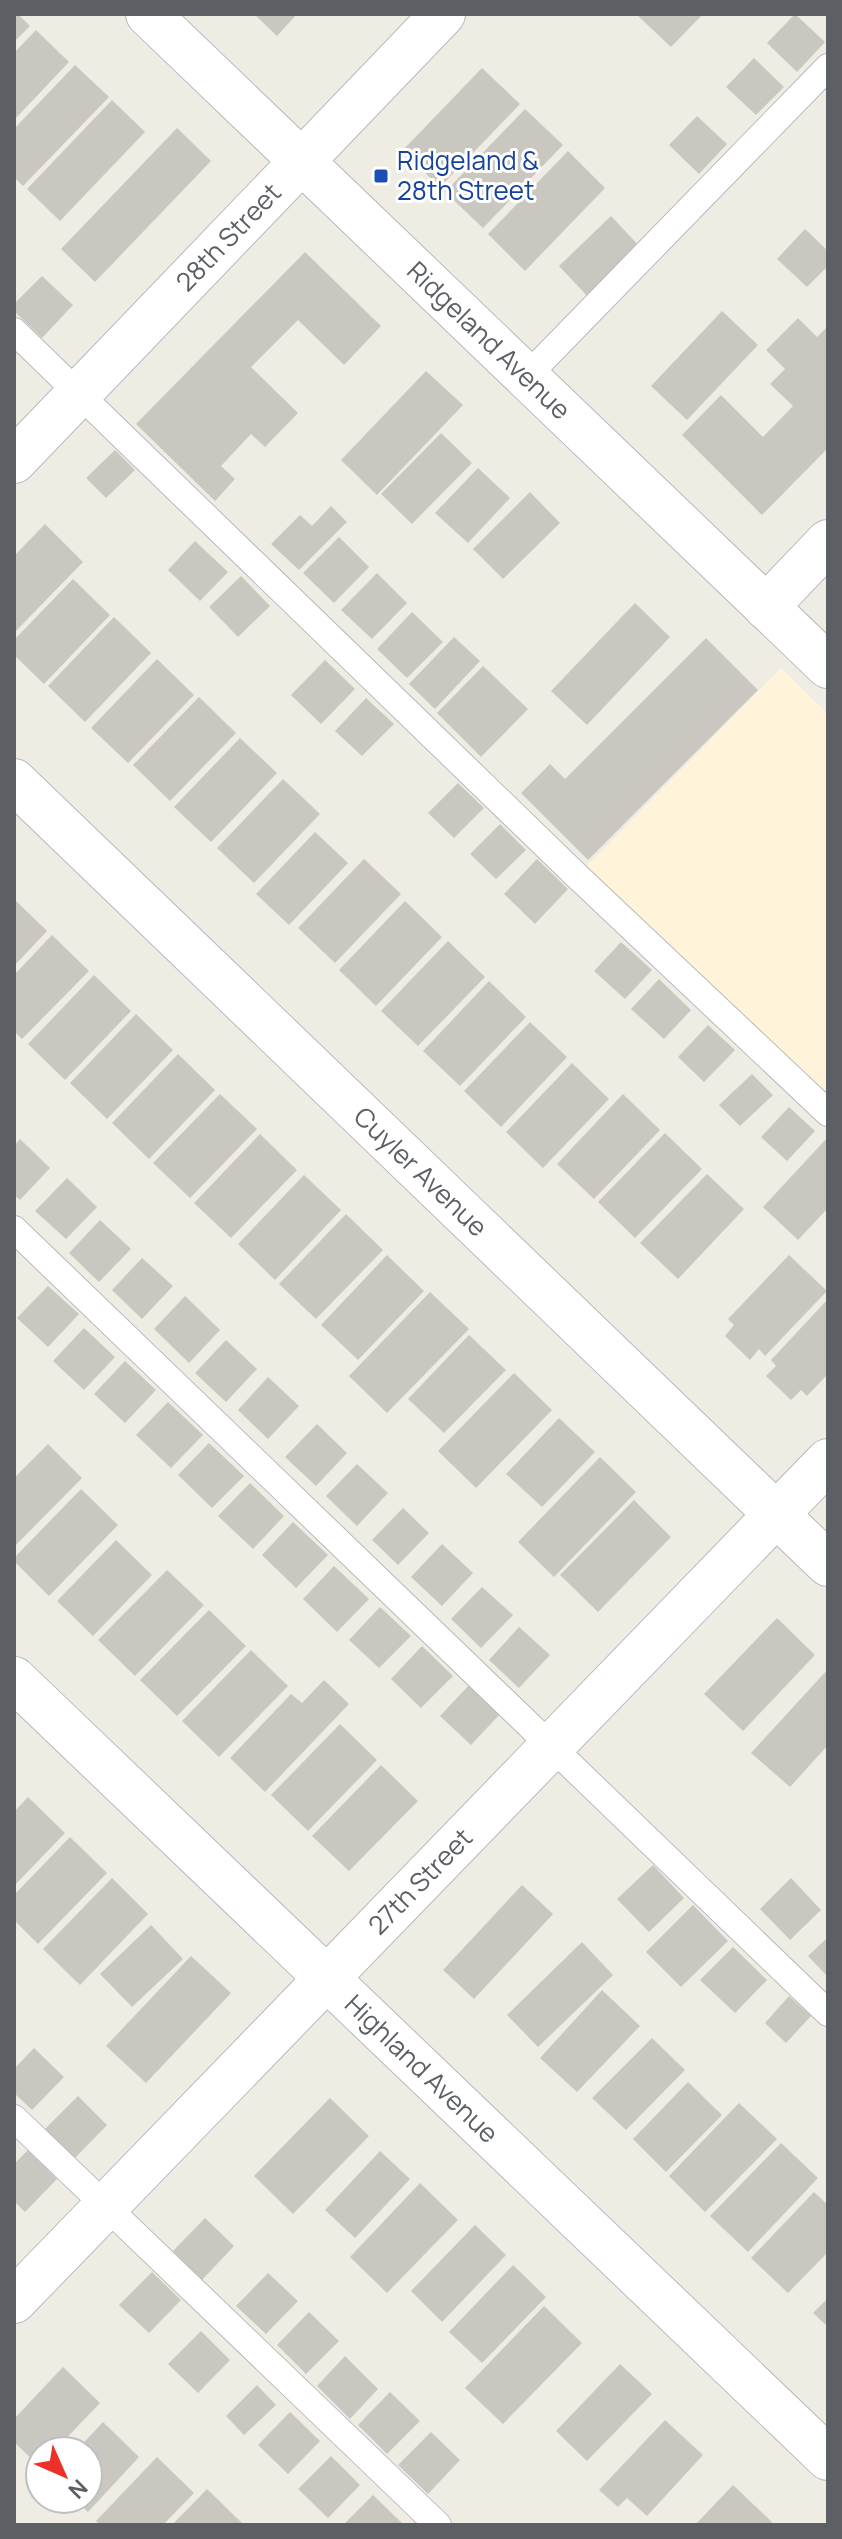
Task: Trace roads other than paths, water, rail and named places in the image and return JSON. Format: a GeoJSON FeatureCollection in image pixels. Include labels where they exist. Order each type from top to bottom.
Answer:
{"type":"FeatureCollection","features":[{"type":"Feature","properties":{"kind":"street","name":"Ridgeland Avenue"},"geometry":{"type":"LineString","coordinates":[[148,14],[828,666]]}},
{"type":"Feature","properties":{"kind":"street","name":"28th Street"},"geometry":{"type":"LineString","coordinates":[[14,461],[443,14]]}},
{"type":"Feature","properties":{"kind":"street"},"geometry":{"type":"LineString","coordinates":[[766,607],[828,542]]}},
{"type":"Feature","properties":{"kind":"street","name":"Cuyler Avenue"},"geometry":{"type":"LineString","coordinates":[[14,781],[828,1564]]}},
{"type":"Feature","properties":{"kind":"street","name":"27th Street"},"geometry":{"type":"LineString","coordinates":[[14,2301],[828,1461]]}},
{"type":"Feature","properties":{"kind":"street","name":"Highland Avenue"},"geometry":{"type":"LineString","coordinates":[[14,1679],[828,2458]]}},
{"type":"Feature","properties":{"kind":"lane"},"geometry":{"type":"LineString","coordinates":[[526,377],[828,67]]}},
{"type":"Feature","properties":{"kind":"lane"},"geometry":{"type":"LineString","coordinates":[[14,331],[577,876],[828,1113]]}},
{"type":"Feature","properties":{"kind":"lane"},"geometry":{"type":"LineString","coordinates":[[14,1229],[828,2013]]}},
{"type":"Feature","properties":{"kind":"lane"},"geometry":{"type":"LineString","coordinates":[[14,2118],[438,2525]]}},
{"type":"Feature","properties":{"kind":"place","name":"Ridgeland & 28th Street"},"geometry":{"type":"Point","coordinates":[381,176]}}]}
